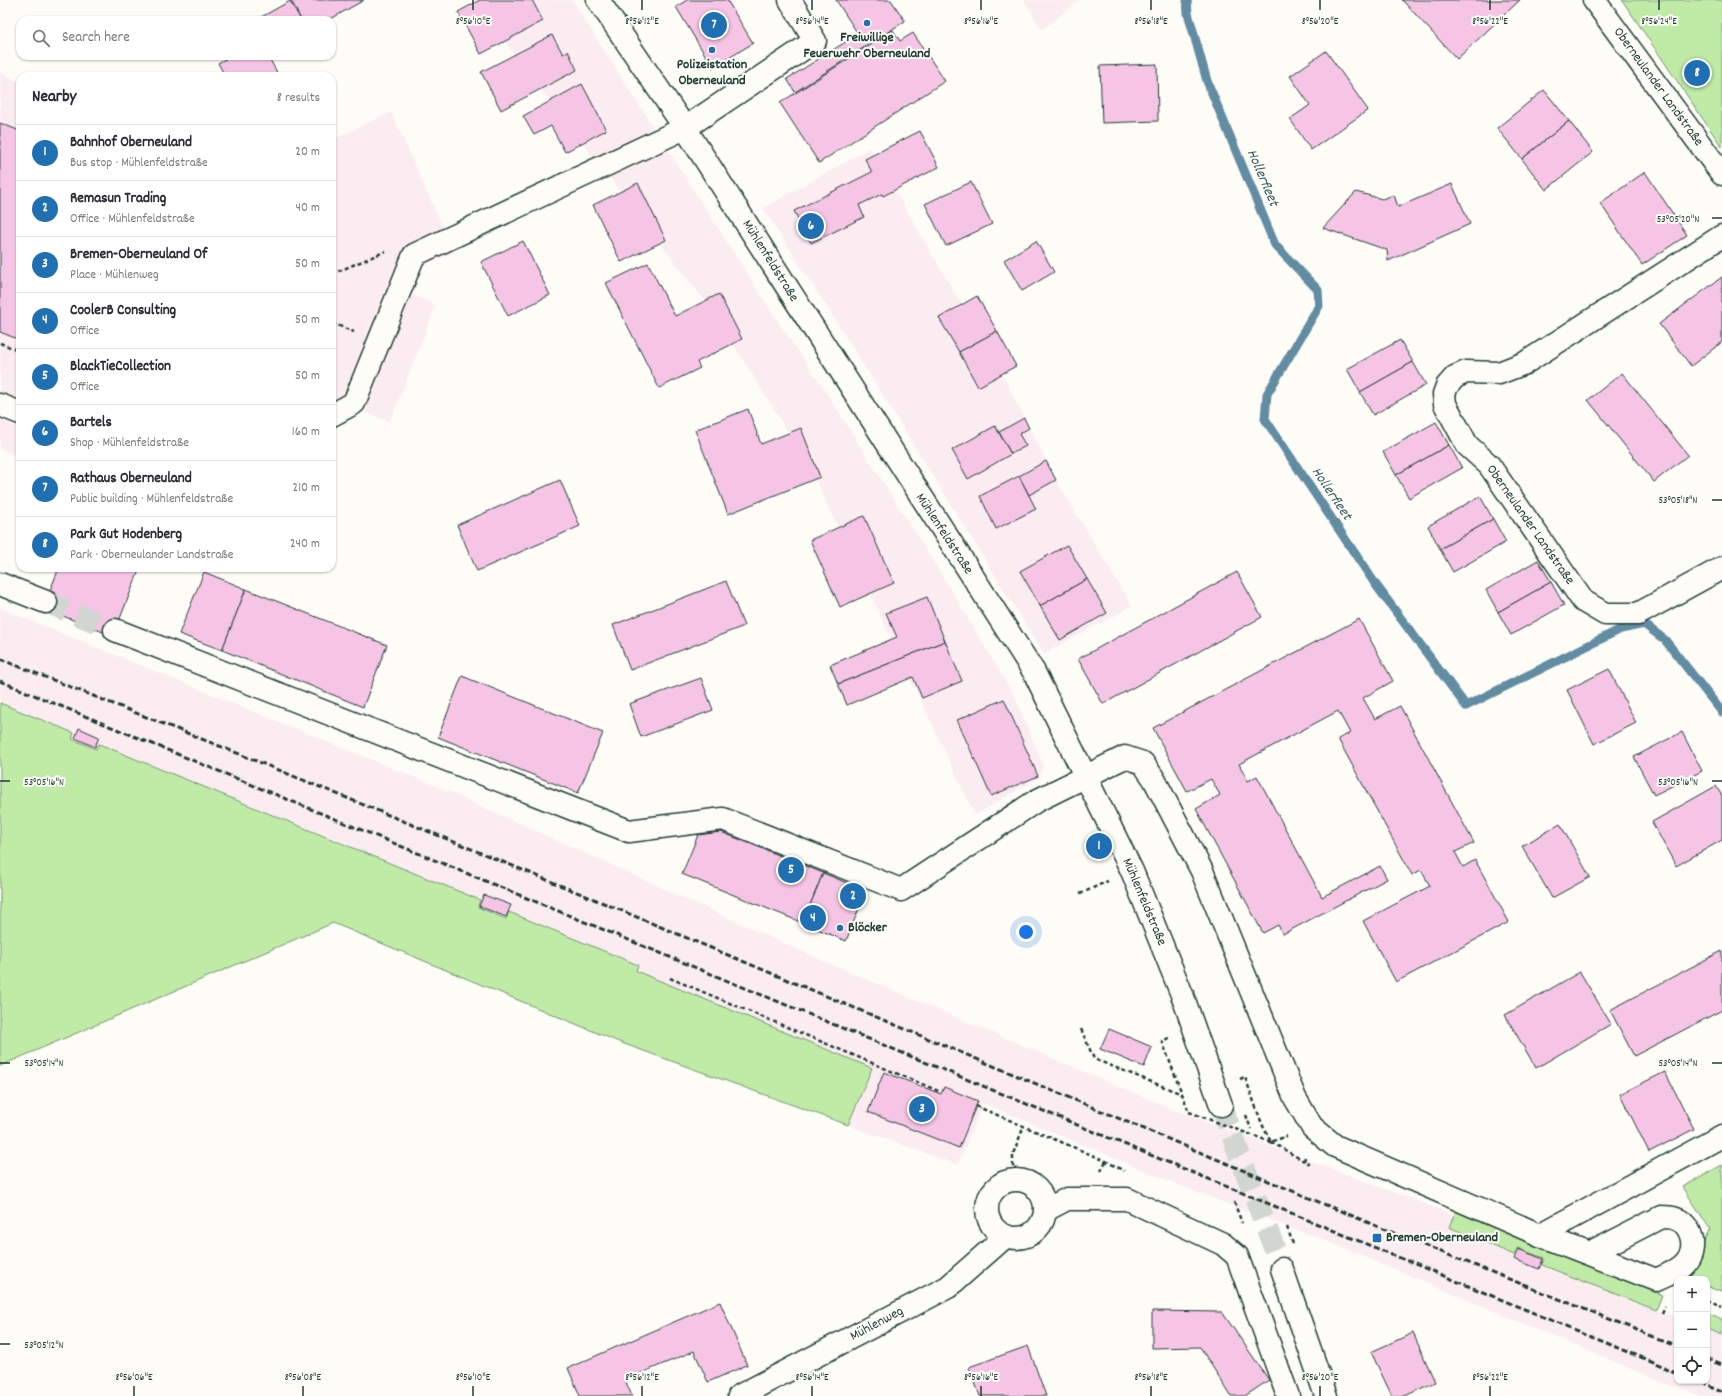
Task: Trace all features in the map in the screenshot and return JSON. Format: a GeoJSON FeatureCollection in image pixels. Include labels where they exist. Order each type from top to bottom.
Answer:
{"type":"FeatureCollection","features":[{"type":"Feature","properties":{"kind":"street","name":"Mühlenfeldstraße"},"geometry":{"type":"LineString","coordinates":[[598,0],[685,128],[1034,672],[1132,871],[1183,997],[1221,1105]]}},
{"type":"Feature","properties":{"kind":"street"},"geometry":{"type":"LineString","coordinates":[[336,413],[354,403],[414,255],[685,128],[815,41],[790,0]]}},
{"type":"Feature","properties":{"kind":"street","name":"Oberneulander Landstraße"},"geometry":{"type":"LineString","coordinates":[[1594,0],[1722,174]]}},
{"type":"Feature","properties":{"kind":"street","name":"Oberneulander Landstraße"},"geometry":{"type":"LineString","coordinates":[[1722,236],[1525,362],[1499,373],[1466,372],[1455,377],[1447,386],[1444,394],[1445,404],[1467,445],[1489,465],[1583,601],[1605,614],[1638,614],[1722,568]]}},
{"type":"Feature","properties":{"kind":"street"},"geometry":{"type":"LineString","coordinates":[[0,405],[16,411]]}},
{"type":"Feature","properties":{"kind":"street"},"geometry":{"type":"LineString","coordinates":[[0,584],[46,602]]}},
{"type":"Feature","properties":{"kind":"street"},"geometry":{"type":"LineString","coordinates":[[115,630],[629,831],[723,819],[901,890],[1036,802],[1125,757],[1143,763],[1154,779],[1202,871],[1295,1098],[1312,1127],[1335,1146],[1540,1235],[1589,1254]]}},
{"type":"Feature","properties":{"kind":"street"},"geometry":{"type":"LineString","coordinates":[[1540,1235],[1722,1136]]}},
{"type":"Feature","properties":{"kind":"street"},"geometry":{"type":"LineString","coordinates":[[1023,1181],[1040,1191],[1046,1210],[1040,1227],[1033,1234],[1015,1238],[997,1232],[991,1224],[988,1215],[988,1205],[990,1196],[996,1188],[1004,1183],[1023,1181]]}},
{"type":"Feature","properties":{"kind":"street"},"geometry":{"type":"LineString","coordinates":[[1046,1210],[1067,1199],[1127,1199],[1223,1244],[1237,1256],[1288,1396]]}},
{"type":"Feature","properties":{"kind":"street","name":"Mühlenweg"},"geometry":{"type":"LineString","coordinates":[[739,1396],[948,1286],[1006,1236]]}},
{"type":"Feature","properties":{"kind":"street"},"geometry":{"type":"LineString","coordinates":[[1282,1269],[1326,1396]]}},
{"type":"Feature","properties":{"kind":"path"},"geometry":{"type":"LineString","coordinates":[[336,272],[393,248],[414,255]]}},
{"type":"Feature","properties":{"kind":"path"},"geometry":{"type":"LineString","coordinates":[[0,343],[16,350]]}},
{"type":"Feature","properties":{"kind":"path"},"geometry":{"type":"LineString","coordinates":[[1080,894],[1114,878]]}},
{"type":"Feature","properties":{"kind":"path"},"geometry":{"type":"LineString","coordinates":[[670,978],[941,1092]]}},
{"type":"Feature","properties":{"kind":"path"},"geometry":{"type":"LineString","coordinates":[[1081,1029],[1094,1060],[1182,1094]]}},
{"type":"Feature","properties":{"kind":"path"},"geometry":{"type":"LineString","coordinates":[[1173,1037],[1162,1041],[1189,1112],[1271,1142],[1304,1161]]}},
{"type":"Feature","properties":{"kind":"path"},"geometry":{"type":"LineString","coordinates":[[1234,1081],[1245,1077],[1262,1124]]}},
{"type":"Feature","properties":{"kind":"path"},"geometry":{"type":"LineString","coordinates":[[976,1106],[1106,1161]]}},
{"type":"Feature","properties":{"kind":"path"},"geometry":{"type":"LineString","coordinates":[[1013,1181],[1013,1154],[1024,1126]]}},
{"type":"Feature","properties":{"kind":"path"},"geometry":{"type":"LineString","coordinates":[[1234,1202],[1242,1224]]}},
{"type":"Feature","properties":{"kind":"path"},"geometry":{"type":"LineString","coordinates":[[1710,1301],[1722,1306]]}},
{"type":"Feature","properties":{"kind":"shaded area"},"geometry":{"type":"Polygon","coordinates":[[[472,0],[572,0],[780,325],[821,384],[940,572],[1015,697],[1043,765],[1040,777],[975,815],[809,466],[712,310],[472,0]]]}},
{"type":"Feature","properties":{"kind":"shaded area"},"geometry":{"type":"Polygon","coordinates":[[[1024,0],[1080,0],[1042,30],[1024,0]]]}},
{"type":"Feature","properties":{"kind":"shaded area"},"geometry":{"type":"Polygon","coordinates":[[[0,72],[16,80],[16,455],[0,449],[0,72]]]}},
{"type":"Feature","properties":{"kind":"shaded area"},"geometry":{"type":"Polygon","coordinates":[[[391,112],[454,252],[423,266],[413,295],[436,305],[390,422],[362,411],[336,427],[336,138],[391,112]]]}},
{"type":"Feature","properties":{"kind":"shaded area"},"geometry":{"type":"Polygon","coordinates":[[[870,148],[1000,370],[1056,480],[1132,606],[1044,654],[836,321],[763,208],[870,148]]]}},
{"type":"Feature","properties":{"kind":"shaded area"},"geometry":{"type":"Polygon","coordinates":[[[0,608],[441,788],[828,963],[1170,1108],[1454,1215],[1449,1227],[1514,1255],[1517,1248],[1544,1258],[1542,1265],[1674,1317],[1674,1384],[1710,1384],[1710,1331],[1722,1336],[1722,1396],[1699,1396],[1667,1384],[1332,1243],[1193,1191],[983,1103],[958,1165],[848,1125],[871,1067],[636,971],[638,965],[509,912],[506,919],[477,907],[480,900],[331,838],[99,744],[97,749],[71,739],[74,733],[0,703],[0,608]]]}},
{"type":"Feature","properties":{"kind":"green space"},"geometry":{"type":"Polygon","coordinates":[[[1622,0],[1722,0],[1722,147],[1622,0]]]}},
{"type":"Feature","properties":{"kind":"green space"},"geometry":{"type":"Polygon","coordinates":[[[0,703],[74,733],[72,739],[96,749],[99,744],[480,900],[478,907],[506,919],[509,912],[638,965],[636,971],[872,1068],[848,1125],[619,1042],[333,923],[0,1066],[0,703]]]}},
{"type":"Feature","properties":{"kind":"green space"},"geometry":{"type":"Polygon","coordinates":[[[1722,1165],[1722,1292],[1710,1287],[1710,1276],[1688,1276],[1710,1229],[1683,1187],[1722,1165]]]}},
{"type":"Feature","properties":{"kind":"green space"},"geometry":{"type":"Polygon","coordinates":[[[1456,1211],[1662,1295],[1656,1310],[1542,1265],[1544,1258],[1517,1248],[1514,1255],[1449,1227],[1456,1211]]]}},
{"type":"Feature","properties":{"kind":"green space"},"geometry":{"type":"Polygon","coordinates":[[[1710,1314],[1722,1319],[1722,1336],[1710,1331],[1710,1314]]]}},
{"type":"Feature","properties":{"kind":"building"},"geometry":{"type":"Polygon","coordinates":[[[291,0],[364,0],[336,16],[299,16],[291,0]]]}},
{"type":"Feature","properties":{"kind":"building"},"geometry":{"type":"Polygon","coordinates":[[[480,0],[532,0],[543,21],[481,54],[458,12],[480,0]]]}},
{"type":"Feature","properties":{"kind":"building"},"geometry":{"type":"Polygon","coordinates":[[[687,0],[727,0],[753,43],[713,68],[676,7],[687,0]]]}},
{"type":"Feature","properties":{"kind":"building"},"geometry":{"type":"Polygon","coordinates":[[[836,0],[891,0],[905,21],[795,92],[787,79],[858,34],[836,0]]]}},
{"type":"Feature","properties":{"kind":"building"},"geometry":{"type":"Polygon","coordinates":[[[1402,0],[1520,0],[1457,59],[1402,0]]]}},
{"type":"Feature","properties":{"kind":"building"},"geometry":{"type":"Polygon","coordinates":[[[290,1],[299,16],[263,16],[290,1]]]}},
{"type":"Feature","properties":{"kind":"building"},"geometry":{"type":"Polygon","coordinates":[[[893,30],[900,41],[913,33],[945,81],[819,163],[780,103],[893,30]]]}},
{"type":"Feature","properties":{"kind":"building"},"geometry":{"type":"Polygon","coordinates":[[[552,35],[563,54],[568,51],[577,70],[501,110],[481,72],[552,35]]]}},
{"type":"Feature","properties":{"kind":"building"},"geometry":{"type":"Polygon","coordinates":[[[1326,51],[1368,110],[1311,150],[1290,119],[1310,105],[1290,76],[1326,51]]]}},
{"type":"Feature","properties":{"kind":"building"},"geometry":{"type":"Polygon","coordinates":[[[224,60],[270,60],[277,72],[223,72],[218,63],[224,60]]]}},
{"type":"Feature","properties":{"kind":"building"},"geometry":{"type":"Polygon","coordinates":[[[1157,64],[1158,121],[1102,123],[1100,66],[1157,64]]]}},
{"type":"Feature","properties":{"kind":"building"},"geometry":{"type":"Polygon","coordinates":[[[582,84],[606,130],[565,152],[551,126],[534,135],[523,116],[582,84]]]}},
{"type":"Feature","properties":{"kind":"building"},"geometry":{"type":"Polygon","coordinates":[[[1544,90],[1569,121],[1522,159],[1497,128],[1544,90]]]}},
{"type":"Feature","properties":{"kind":"building"},"geometry":{"type":"Polygon","coordinates":[[[1569,121],[1593,152],[1546,190],[1522,159],[1569,121]]]}},
{"type":"Feature","properties":{"kind":"building"},"geometry":{"type":"Polygon","coordinates":[[[0,123],[16,129],[16,338],[0,332],[0,123]]]}},
{"type":"Feature","properties":{"kind":"building"},"geometry":{"type":"Polygon","coordinates":[[[920,131],[939,167],[883,196],[882,194],[859,205],[864,217],[811,243],[794,211],[872,172],[865,159],[920,131]]]}},
{"type":"Feature","properties":{"kind":"building"},"geometry":{"type":"Polygon","coordinates":[[[1645,172],[1687,235],[1642,265],[1600,203],[1645,172]]]}},
{"type":"Feature","properties":{"kind":"building"},"geometry":{"type":"Polygon","coordinates":[[[971,182],[992,224],[946,246],[925,204],[971,182]]]}},
{"type":"Feature","properties":{"kind":"building"},"geometry":{"type":"Polygon","coordinates":[[[638,183],[666,240],[621,262],[593,205],[638,183]]]}},
{"type":"Feature","properties":{"kind":"building"},"geometry":{"type":"Polygon","coordinates":[[[1452,184],[1470,224],[1388,261],[1387,250],[1323,228],[1356,192],[1382,199],[1394,195],[1398,207],[1452,184]]]}},
{"type":"Feature","properties":{"kind":"building"},"geometry":{"type":"Polygon","coordinates":[[[523,241],[550,295],[508,316],[481,262],[523,241]]]}},
{"type":"Feature","properties":{"kind":"building"},"geometry":{"type":"Polygon","coordinates":[[[1036,241],[1054,272],[1022,291],[1004,260],[1036,241]]]}},
{"type":"Feature","properties":{"kind":"building"},"geometry":{"type":"Polygon","coordinates":[[[648,263],[675,316],[719,294],[742,339],[697,362],[700,368],[659,388],[606,283],[648,263]]]}},
{"type":"Feature","properties":{"kind":"building"},"geometry":{"type":"Polygon","coordinates":[[[1722,277],[1722,342],[1691,366],[1659,324],[1722,277]]]}},
{"type":"Feature","properties":{"kind":"building"},"geometry":{"type":"Polygon","coordinates":[[[977,296],[997,331],[959,352],[939,318],[977,296]]]}},
{"type":"Feature","properties":{"kind":"building"},"geometry":{"type":"Polygon","coordinates":[[[997,331],[1016,366],[978,387],[959,352],[997,331]]]}},
{"type":"Feature","properties":{"kind":"building"},"geometry":{"type":"Polygon","coordinates":[[[1400,340],[1413,362],[1360,392],[1347,369],[1400,340]]]}},
{"type":"Feature","properties":{"kind":"building"},"geometry":{"type":"Polygon","coordinates":[[[1413,362],[1426,385],[1373,415],[1360,392],[1413,362]]]}},
{"type":"Feature","properties":{"kind":"building"},"geometry":{"type":"Polygon","coordinates":[[[1622,373],[1688,455],[1654,482],[1588,400],[1622,373]]]}},
{"type":"Feature","properties":{"kind":"building"},"geometry":{"type":"Polygon","coordinates":[[[748,409],[761,444],[801,428],[820,477],[728,514],[695,430],[748,409]]]}},
{"type":"Feature","properties":{"kind":"building"},"geometry":{"type":"Polygon","coordinates":[[[1024,418],[1029,428],[1019,434],[1026,446],[1011,454],[999,432],[1024,418]]]}},
{"type":"Feature","properties":{"kind":"building"},"geometry":{"type":"Polygon","coordinates":[[[1436,422],[1449,445],[1396,475],[1383,452],[1436,422]]]}},
{"type":"Feature","properties":{"kind":"building"},"geometry":{"type":"Polygon","coordinates":[[[995,426],[1011,454],[968,479],[952,450],[995,426]]]}},
{"type":"Feature","properties":{"kind":"building"},"geometry":{"type":"Polygon","coordinates":[[[1449,445],[1462,468],[1409,498],[1396,475],[1449,445]]]}},
{"type":"Feature","properties":{"kind":"building"},"geometry":{"type":"Polygon","coordinates":[[[1046,461],[1056,480],[1029,495],[1019,476],[1046,461]]]}},
{"type":"Feature","properties":{"kind":"building"},"geometry":{"type":"Polygon","coordinates":[[[1019,476],[1036,509],[996,529],[980,496],[1019,476]]]}},
{"type":"Feature","properties":{"kind":"building"},"geometry":{"type":"Polygon","coordinates":[[[560,480],[580,526],[477,571],[457,525],[560,480]]]}},
{"type":"Feature","properties":{"kind":"building"},"geometry":{"type":"Polygon","coordinates":[[[1480,496],[1493,519],[1440,549],[1428,526],[1480,496]]]}},
{"type":"Feature","properties":{"kind":"building"},"geometry":{"type":"Polygon","coordinates":[[[864,516],[894,583],[840,607],[810,540],[864,516]]]}},
{"type":"Feature","properties":{"kind":"building"},"geometry":{"type":"Polygon","coordinates":[[[1493,519],[1506,542],[1453,572],[1440,549],[1493,519]]]}},
{"type":"Feature","properties":{"kind":"building"},"geometry":{"type":"Polygon","coordinates":[[[1067,545],[1087,579],[1040,606],[1020,571],[1067,545]]]}},
{"type":"Feature","properties":{"kind":"building"},"geometry":{"type":"Polygon","coordinates":[[[1538,560],[1551,582],[1498,612],[1486,590],[1538,560]]]}},
{"type":"Feature","properties":{"kind":"building"},"geometry":{"type":"Polygon","coordinates":[[[57,572],[138,572],[113,636],[43,608],[57,572]]]}},
{"type":"Feature","properties":{"kind":"building"},"geometry":{"type":"Polygon","coordinates":[[[204,572],[246,589],[222,650],[179,634],[204,572]]]}},
{"type":"Feature","properties":{"kind":"building"},"geometry":{"type":"Polygon","coordinates":[[[1237,572],[1262,617],[1103,704],[1078,659],[1237,572]]]}},
{"type":"Feature","properties":{"kind":"building"},"geometry":{"type":"Polygon","coordinates":[[[1087,579],[1107,613],[1060,640],[1040,606],[1087,579]]]}},
{"type":"Feature","properties":{"kind":"building"},"geometry":{"type":"Polygon","coordinates":[[[726,581],[744,626],[630,670],[613,625],[726,581]]]}},
{"type":"Feature","properties":{"kind":"building"},"geometry":{"type":"Polygon","coordinates":[[[1551,582],[1564,605],[1511,635],[1498,612],[1551,582]]]}},
{"type":"Feature","properties":{"kind":"building"},"geometry":{"type":"Polygon","coordinates":[[[246,589],[387,645],[363,707],[222,650],[246,589]]]}},
{"type":"Feature","properties":{"kind":"building"},"geometry":{"type":"Polygon","coordinates":[[[927,597],[945,641],[838,684],[830,665],[897,637],[886,613],[927,597]]]}},
{"type":"Feature","properties":{"kind":"building"},"geometry":{"type":"Polygon","coordinates":[[[1359,619],[1393,681],[1363,698],[1375,719],[1400,706],[1474,843],[1455,852],[1463,867],[1475,860],[1509,922],[1396,982],[1363,921],[1430,886],[1421,870],[1412,875],[1338,739],[1350,733],[1338,711],[1239,764],[1248,781],[1257,776],[1322,897],[1380,866],[1387,879],[1283,934],[1278,925],[1263,933],[1196,809],[1220,795],[1211,779],[1187,791],[1153,728],[1359,619]]]}},
{"type":"Feature","properties":{"kind":"building"},"geometry":{"type":"Polygon","coordinates":[[[945,641],[962,681],[922,698],[913,677],[847,705],[838,684],[945,641]]]}},
{"type":"Feature","properties":{"kind":"building"},"geometry":{"type":"Polygon","coordinates":[[[1609,669],[1636,723],[1594,744],[1567,690],[1609,669]]]}},
{"type":"Feature","properties":{"kind":"building"},"geometry":{"type":"Polygon","coordinates":[[[462,676],[603,733],[578,793],[438,737],[462,676]]]}},
{"type":"Feature","properties":{"kind":"building"},"geometry":{"type":"Polygon","coordinates":[[[701,678],[713,710],[641,737],[629,704],[701,678]]]}},
{"type":"Feature","properties":{"kind":"building"},"geometry":{"type":"Polygon","coordinates":[[[1004,699],[1038,776],[991,796],[957,720],[1004,699]]]}},
{"type":"Feature","properties":{"kind":"building"},"geometry":{"type":"Polygon","coordinates":[[[79,728],[99,737],[95,747],[75,738],[79,728]]]}},
{"type":"Feature","properties":{"kind":"building"},"geometry":{"type":"Polygon","coordinates":[[[1682,732],[1702,771],[1654,795],[1634,757],[1682,732]]]}},
{"type":"Feature","properties":{"kind":"building"},"geometry":{"type":"Polygon","coordinates":[[[1716,786],[1722,796],[1722,840],[1676,866],[1652,822],[1716,786]]]}},
{"type":"Feature","properties":{"kind":"building"},"geometry":{"type":"Polygon","coordinates":[[[1560,824],[1590,877],[1552,898],[1522,846],[1560,824]]]}},
{"type":"Feature","properties":{"kind":"building"},"geometry":{"type":"Polygon","coordinates":[[[721,832],[823,873],[803,923],[682,874],[698,835],[721,832]]]}},
{"type":"Feature","properties":{"kind":"building"},"geometry":{"type":"Polygon","coordinates":[[[823,873],[866,891],[846,941],[803,923],[823,873]]]}},
{"type":"Feature","properties":{"kind":"building"},"geometry":{"type":"Polygon","coordinates":[[[484,895],[511,905],[506,917],[479,906],[484,895]]]}},
{"type":"Feature","properties":{"kind":"building"},"geometry":{"type":"Polygon","coordinates":[[[1722,951],[1722,1010],[1634,1056],[1610,1010],[1722,951]]]}},
{"type":"Feature","properties":{"kind":"building"},"geometry":{"type":"Polygon","coordinates":[[[1580,972],[1611,1024],[1536,1068],[1505,1015],[1580,972]]]}},
{"type":"Feature","properties":{"kind":"building"},"geometry":{"type":"Polygon","coordinates":[[[1109,1029],[1152,1047],[1144,1067],[1100,1049],[1109,1029]]]}},
{"type":"Feature","properties":{"kind":"building"},"geometry":{"type":"Polygon","coordinates":[[[884,1072],[941,1094],[944,1087],[978,1101],[959,1148],[868,1112],[884,1072]]]}},
{"type":"Feature","properties":{"kind":"building"},"geometry":{"type":"Polygon","coordinates":[[[1665,1072],[1694,1129],[1649,1152],[1620,1094],[1665,1072]]]}},
{"type":"Feature","properties":{"kind":"building"},"geometry":{"type":"Polygon","coordinates":[[[1518,1249],[1543,1259],[1539,1269],[1514,1259],[1518,1249]]]}},
{"type":"Feature","properties":{"kind":"building"},"geometry":{"type":"Polygon","coordinates":[[[720,1302],[747,1365],[708,1382],[694,1351],[625,1380],[632,1396],[580,1396],[568,1368],[720,1302]]]}},
{"type":"Feature","properties":{"kind":"building"},"geometry":{"type":"Polygon","coordinates":[[[1152,1311],[1222,1312],[1269,1380],[1245,1396],[1231,1396],[1200,1347],[1152,1348],[1152,1311]]]}},
{"type":"Feature","properties":{"kind":"building"},"geometry":{"type":"Polygon","coordinates":[[[1413,1333],[1435,1382],[1405,1396],[1392,1396],[1371,1352],[1413,1333]]]}},
{"type":"Feature","properties":{"kind":"building"},"geometry":{"type":"Polygon","coordinates":[[[1028,1346],[1046,1396],[980,1396],[969,1367],[1028,1346]]]}},
{"type":"Feature","properties":{"kind":"waterway","name":"Hollerfleet"},"geometry":{"type":"LineString","coordinates":[[1187,0],[1188,13],[1207,81],[1275,245],[1318,290],[1319,306],[1267,394],[1265,419],[1376,585],[1466,706],[1621,629],[1644,624],[1665,640],[1722,712]]}},
{"type":"Feature","properties":{"kind":"tunnel"},"geometry":{"type":"LineString","coordinates":[[46,602],[115,630]]}},
{"type":"Feature","properties":{"kind":"tunnel"},"geometry":{"type":"LineString","coordinates":[[1221,1105],[1282,1269]]}},
{"type":"Feature","properties":{"kind":"railway"},"geometry":{"type":"LineString","coordinates":[[0,659],[232,751],[601,902],[1386,1230],[1674,1345]]}},
{"type":"Feature","properties":{"kind":"railway"},"geometry":{"type":"LineString","coordinates":[[0,681],[1674,1371]]}},
{"type":"Feature","properties":{"kind":"railway"},"geometry":{"type":"LineString","coordinates":[[1710,1359],[1722,1364]]}},
{"type":"Feature","properties":{"kind":"railway"},"geometry":{"type":"LineString","coordinates":[[1707,1384],[1722,1390]]}},
{"type":"Feature","properties":{"kind":"place","name":"Freiwillige Feuerwehr Oberneuland"},"geometry":{"type":"Point","coordinates":[867,23]}},
{"type":"Feature","properties":{"kind":"place","name":"Rathaus Oberneuland"},"geometry":{"type":"Point","coordinates":[714,25]}},
{"type":"Feature","properties":{"kind":"place","name":"Polizeistation Oberneuland"},"geometry":{"type":"Point","coordinates":[712,50]}},
{"type":"Feature","properties":{"kind":"place","name":"Park Gut Hodenberg"},"geometry":{"type":"Point","coordinates":[1697,73]}},
{"type":"Feature","properties":{"kind":"place","name":"Bartels"},"geometry":{"type":"Point","coordinates":[811,226]}},
{"type":"Feature","properties":{"kind":"place","name":"Bahnhof Oberneuland"},"geometry":{"type":"Point","coordinates":[1099,846]}},
{"type":"Feature","properties":{"kind":"place","name":"BlackTieCollection"},"geometry":{"type":"Point","coordinates":[791,870]}},
{"type":"Feature","properties":{"kind":"place","name":"Remasun Trading"},"geometry":{"type":"Point","coordinates":[853,896]}},
{"type":"Feature","properties":{"kind":"place","name":"CoolerB Consulting"},"geometry":{"type":"Point","coordinates":[813,918]}},
{"type":"Feature","properties":{"kind":"place","name":"Blöcker"},"geometry":{"type":"Point","coordinates":[840,928]}},
{"type":"Feature","properties":{"kind":"place","name":"Bremen-Oberneuland Of"},"geometry":{"type":"Point","coordinates":[922,1109]}},
{"type":"Feature","properties":{"kind":"place","name":"Bremen-Oberneuland"},"geometry":{"type":"Point","coordinates":[1377,1238]}}]}
